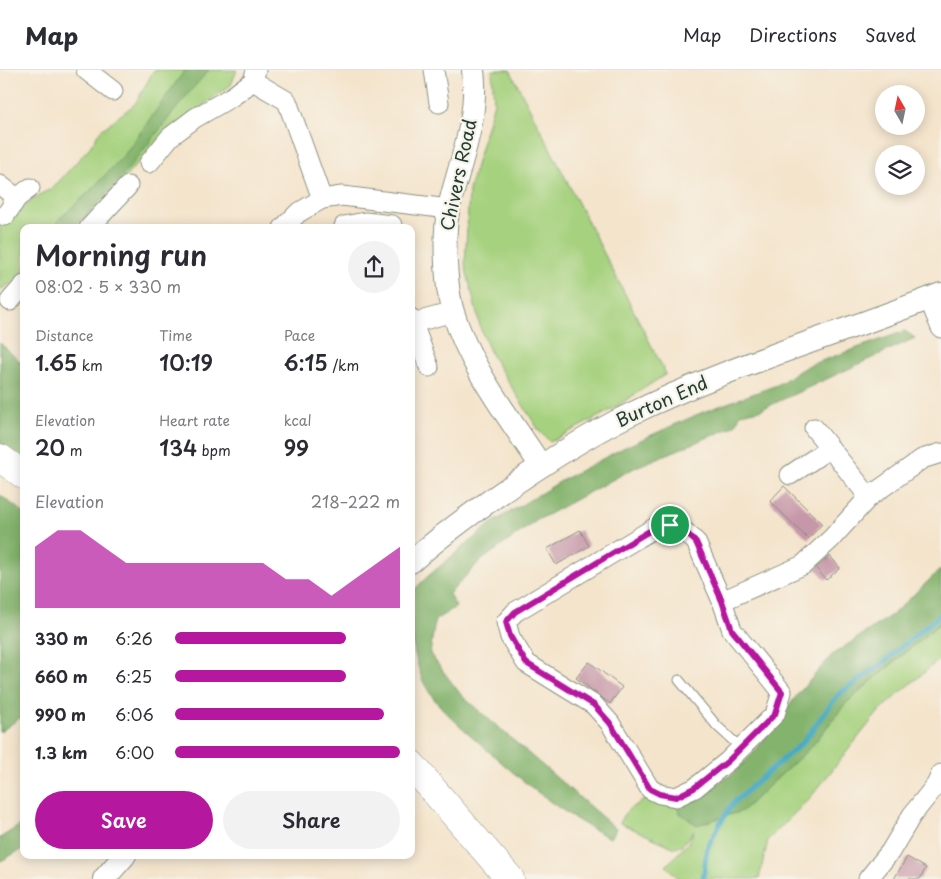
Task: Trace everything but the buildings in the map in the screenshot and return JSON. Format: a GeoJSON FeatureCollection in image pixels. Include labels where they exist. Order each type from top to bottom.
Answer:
{"type":"FeatureCollection","features":[{"type":"Feature","properties":{"kind":"main road"},"geometry":{"type":"LineString","coordinates":[[0,458],[20,472]]}},
{"type":"Feature","properties":{"kind":"main road"},"geometry":{"type":"LineString","coordinates":[[415,769],[510,879]]}},
{"type":"Feature","properties":{"kind":"street"},"geometry":{"type":"LineString","coordinates":[[86,70],[113,91]]}},
{"type":"Feature","properties":{"kind":"street"},"geometry":{"type":"LineString","coordinates":[[434,70],[439,102]]}},
{"type":"Feature","properties":{"kind":"street","name":"Chivers Road"},"geometry":{"type":"LineString","coordinates":[[473,70],[475,85],[470,131],[449,209],[445,244],[448,289],[452,312],[484,380],[541,466]]}},
{"type":"Feature","properties":{"kind":"street"},"geometry":{"type":"LineString","coordinates":[[149,163],[170,137],[195,118],[233,96],[255,75],[288,101],[322,199]]}},
{"type":"Feature","properties":{"kind":"street"},"geometry":{"type":"LineString","coordinates":[[0,185],[23,193],[5,216]]}},
{"type":"Feature","properties":{"kind":"street"},"geometry":{"type":"LineString","coordinates":[[93,224],[128,186]]}},
{"type":"Feature","properties":{"kind":"street"},"geometry":{"type":"LineString","coordinates":[[287,224],[298,213],[322,199],[342,196],[449,209]]}},
{"type":"Feature","properties":{"kind":"street"},"geometry":{"type":"LineString","coordinates":[[365,222],[367,199]]}},
{"type":"Feature","properties":{"kind":"street"},"geometry":{"type":"LineString","coordinates":[[354,224],[365,222],[383,224]]}},
{"type":"Feature","properties":{"kind":"street"},"geometry":{"type":"LineString","coordinates":[[10,301],[20,290]]}},
{"type":"Feature","properties":{"kind":"street"},"geometry":{"type":"LineString","coordinates":[[935,297],[941,328]]}},
{"type":"Feature","properties":{"kind":"street","name":"Burton End"},"geometry":{"type":"LineString","coordinates":[[415,559],[484,504],[541,466],[626,416],[683,390],[935,297]]}},
{"type":"Feature","properties":{"kind":"street"},"geometry":{"type":"LineString","coordinates":[[415,319],[452,312]]}},
{"type":"Feature","properties":{"kind":"street"},"geometry":{"type":"LineString","coordinates":[[415,328],[430,367]]}},
{"type":"Feature","properties":{"kind":"street"},"geometry":{"type":"LineString","coordinates":[[814,428],[869,497]]}},
{"type":"Feature","properties":{"kind":"street"},"geometry":{"type":"LineString","coordinates":[[790,475],[830,448]]}},
{"type":"Feature","properties":{"kind":"street"},"geometry":{"type":"LineString","coordinates":[[722,601],[803,565],[831,539],[869,497],[922,459],[941,453]]}},
{"type":"Feature","properties":{"kind":"street"},"geometry":{"type":"LineString","coordinates":[[670,525],[682,529],[696,542],[722,601],[732,630],[782,692],[775,714],[741,748],[694,788],[676,797],[660,794],[650,789],[610,723],[594,705],[526,663],[510,636],[506,622],[515,612],[656,527],[670,525]]}},
{"type":"Feature","properties":{"kind":"street"},"geometry":{"type":"LineString","coordinates":[[868,879],[890,852],[912,815],[936,785],[941,774]]}},
{"type":"Feature","properties":{"kind":"street"},"geometry":{"type":"LineString","coordinates":[[104,879],[119,859]]}},
{"type":"Feature","properties":{"kind":"lane"},"geometry":{"type":"LineString","coordinates":[[679,680],[717,726],[741,748]]}},
{"type":"Feature","properties":{"kind":"green space"},"geometry":{"type":"Polygon","coordinates":[[[154,70],[237,70],[231,85],[163,134],[122,181],[79,224],[20,224],[20,278],[0,290],[0,225],[41,194],[53,188],[90,147],[100,131],[135,104],[154,70]]]}},
{"type":"Feature","properties":{"kind":"green space"},"geometry":{"type":"Polygon","coordinates":[[[185,70],[209,70],[110,191],[76,224],[58,224],[57,221],[89,192],[125,154],[185,70]]]}},
{"type":"Feature","properties":{"kind":"green space"},"geometry":{"type":"Polygon","coordinates":[[[492,70],[510,70],[666,374],[611,410],[550,442],[540,432],[492,356],[481,330],[465,265],[469,190],[494,102],[492,70]]]}},
{"type":"Feature","properties":{"kind":"green space"},"geometry":{"type":"Polygon","coordinates":[[[905,331],[915,338],[760,410],[740,414],[737,423],[733,427],[636,467],[536,521],[479,562],[449,594],[456,607],[435,620],[430,654],[462,696],[616,829],[610,838],[573,817],[539,793],[452,718],[430,694],[421,676],[415,655],[415,589],[492,523],[566,478],[625,447],[703,412],[777,385],[807,366],[905,331]]]}},
{"type":"Feature","properties":{"kind":"green space"},"geometry":{"type":"Polygon","coordinates":[[[0,343],[20,361],[20,459],[0,444],[0,343]]]}},
{"type":"Feature","properties":{"kind":"green space"},"geometry":{"type":"Polygon","coordinates":[[[0,495],[20,510],[20,718],[0,732],[0,495]]]}},
{"type":"Feature","properties":{"kind":"green space"},"geometry":{"type":"Polygon","coordinates":[[[941,569],[941,622],[846,703],[811,747],[742,811],[697,825],[680,813],[678,807],[734,773],[755,751],[798,694],[832,655],[893,614],[941,569]]]}},
{"type":"Feature","properties":{"kind":"green space"},"geometry":{"type":"Polygon","coordinates":[[[941,622],[941,658],[880,710],[810,798],[768,840],[759,879],[679,879],[666,866],[688,843],[694,830],[683,844],[675,848],[620,823],[624,814],[630,808],[646,799],[678,807],[680,813],[811,747],[846,703],[941,622]]]}},
{"type":"Feature","properties":{"kind":"green space"},"geometry":{"type":"Polygon","coordinates":[[[20,825],[20,850],[1,861],[0,838],[20,825]]]}},
{"type":"Feature","properties":{"kind":"waterway"},"geometry":{"type":"LineString","coordinates":[[703,879],[707,849],[720,823],[734,802],[803,742],[838,695],[884,662],[941,614]]}},
{"type":"Feature","properties":{"kind":"route"},"geometry":{"type":"LineString","coordinates":[[670,525],[682,529],[696,542],[722,601],[732,630],[782,692],[775,714],[728,761],[694,788],[676,797],[660,794],[650,789],[610,723],[594,705],[526,663],[510,636],[506,622],[515,612],[656,527],[670,525]]}}]}
